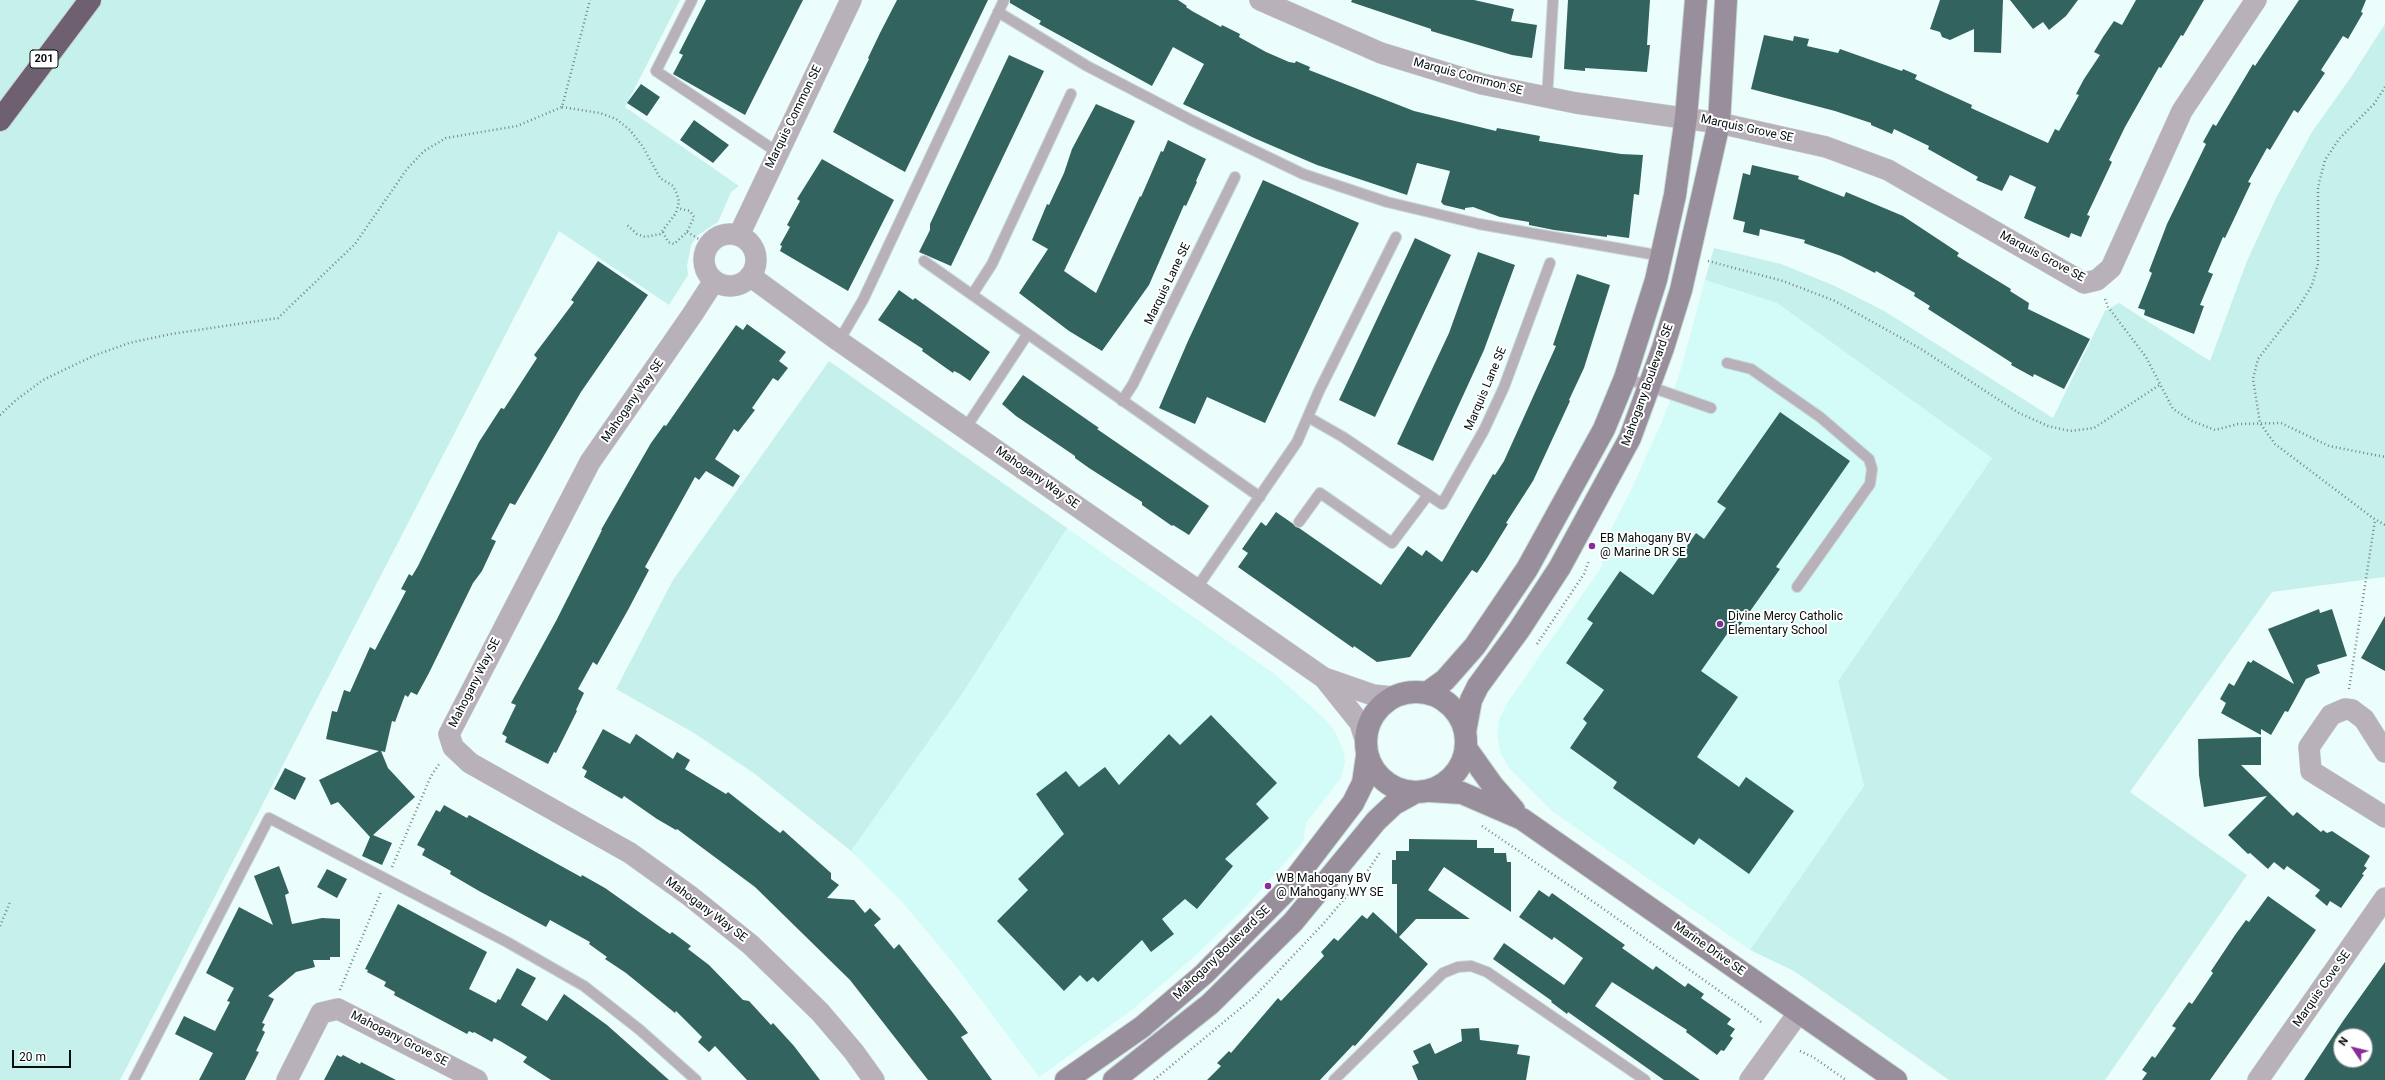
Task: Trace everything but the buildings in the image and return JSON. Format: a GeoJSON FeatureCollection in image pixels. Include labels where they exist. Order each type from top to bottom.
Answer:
{"type":"FeatureCollection","features":[{"type":"Feature","properties":{"kind":"highway","name":"201"},"geometry":{"type":"LineString","coordinates":[[0,120],[90,0]]}},
{"type":"Feature","properties":{"kind":"street","name":"Marquis Common SE"},"geometry":{"type":"LineString","coordinates":[[739,235],[777,152],[851,0]]}},
{"type":"Feature","properties":{"kind":"street","name":"Marquis Common SE"},"geometry":{"type":"LineString","coordinates":[[1260,0],[1381,53],[1482,84],[1547,98],[1686,117]]}},
{"type":"Feature","properties":{"kind":"street","name":"Mahogany Boulevard SE"},"geometry":{"type":"LineString","coordinates":[[1426,693],[1445,680],[1475,646],[1527,569],[1604,429],[1625,378],[1640,335],[1662,256],[1675,195],[1686,117],[1696,0]]}},
{"type":"Feature","properties":{"kind":"street","name":"Mahogany Boulevard SE"},"geometry":{"type":"LineString","coordinates":[[1466,740],[1471,700],[1478,686],[1519,630],[1560,567],[1630,438],[1663,348],[1681,290],[1719,122],[1726,0]]}},
{"type":"Feature","properties":{"kind":"street","name":"Marquis Grove SE"},"geometry":{"type":"LineString","coordinates":[[1686,117],[1719,122],[1826,147],[1888,170],[2084,283],[2097,280],[2111,268],[2182,111],[2256,0]]}},
{"type":"Feature","properties":{"kind":"street"},"geometry":{"type":"LineString","coordinates":[[722,235],[739,235],[751,245],[755,252],[756,260],[750,276],[737,285],[729,286],[714,281],[708,275],[704,263],[705,251],[709,244],[722,235]]}},
{"type":"Feature","properties":{"kind":"street","name":"Mahogany Way SE"},"geometry":{"type":"LineString","coordinates":[[750,276],[839,341],[1324,678],[1373,695],[1393,697]]}},
{"type":"Feature","properties":{"kind":"street","name":"Mahogany Way SE"},"geometry":{"type":"LineString","coordinates":[[714,281],[590,462],[449,734],[453,747],[470,763],[630,853],[690,896],[751,945],[820,1012],[854,1052],[874,1080]]}},
{"type":"Feature","properties":{"kind":"street","name":"Mahogany Way SE"},"geometry":{"type":"LineString","coordinates":[[1324,678],[1360,723],[1366,747]]}},
{"type":"Feature","properties":{"kind":"street"},"geometry":{"type":"LineString","coordinates":[[1114,1080],[1210,1004],[1293,922],[1376,821],[1394,804],[1444,784],[1454,774],[1462,762],[1466,740],[1460,718],[1452,706],[1440,698],[1426,693],[1410,692],[1393,697],[1379,708],[1369,722],[1366,747],[1380,778],[1402,791],[1422,792]]}},
{"type":"Feature","properties":{"kind":"street"},"geometry":{"type":"LineString","coordinates":[[2385,752],[2364,718],[2352,710],[2345,709],[2331,715],[2309,747],[2311,771],[2385,817]]}},
{"type":"Feature","properties":{"kind":"street","name":"Marine Drive SE"},"geometry":{"type":"LineString","coordinates":[[1466,740],[1493,786],[1522,818]]}},
{"type":"Feature","properties":{"kind":"street","name":"Mahogany Boulevard SE"},"geometry":{"type":"LineString","coordinates":[[1066,1080],[1142,1027],[1204,974],[1285,892],[1353,803],[1363,783],[1366,747]]}},
{"type":"Feature","properties":{"kind":"street","name":"Marine Drive SE"},"geometry":{"type":"LineString","coordinates":[[1422,792],[1462,792],[1522,818],[1896,1080]]}},
{"type":"Feature","properties":{"kind":"street","name":"Marquis Cove SE"},"geometry":{"type":"LineString","coordinates":[[2258,1080],[2385,898]]}},
{"type":"Feature","properties":{"kind":"street","name":"Mahogany Grove SE"},"geometry":{"type":"LineString","coordinates":[[287,1080],[321,1013],[338,1009],[477,1080]]}},
{"type":"Feature","properties":{"kind":"street"},"geometry":{"type":"LineString","coordinates":[[1750,1080],[1799,1012]]}},
{"type":"Feature","properties":{"kind":"lane"},"geometry":{"type":"LineString","coordinates":[[692,0],[656,71],[777,152]]}},
{"type":"Feature","properties":{"kind":"lane"},"geometry":{"type":"LineString","coordinates":[[839,341],[863,300],[1004,0]]}},
{"type":"Feature","properties":{"kind":"lane"},"geometry":{"type":"LineString","coordinates":[[1547,98],[1553,0]]}},
{"type":"Feature","properties":{"kind":"lane"},"geometry":{"type":"LineString","coordinates":[[998,12],[1087,66],[1191,120],[1303,174],[1387,202],[1479,224],[1662,256]]}},
{"type":"Feature","properties":{"kind":"lane"},"geometry":{"type":"LineString","coordinates":[[972,295],[992,264],[1071,94]]}},
{"type":"Feature","properties":{"kind":"lane","name":"Marquis Lane SE"},"geometry":{"type":"LineString","coordinates":[[1122,401],[1133,384],[1235,177]]}},
{"type":"Feature","properties":{"kind":"lane"},"geometry":{"type":"LineString","coordinates":[[1196,589],[1297,442],[1396,238]]}},
{"type":"Feature","properties":{"kind":"lane"},"geometry":{"type":"LineString","coordinates":[[924,261],[1027,335],[1260,496]]}},
{"type":"Feature","properties":{"kind":"lane","name":"Marquis Lane SE"},"geometry":{"type":"LineString","coordinates":[[1308,417],[1343,437],[1442,504],[1484,430],[1504,387],[1550,263]]}},
{"type":"Feature","properties":{"kind":"lane"},"geometry":{"type":"LineString","coordinates":[[965,428],[1027,335]]}},
{"type":"Feature","properties":{"kind":"lane"},"geometry":{"type":"LineString","coordinates":[[1727,363],[1751,369],[1820,417],[1869,459],[1872,469],[1870,484],[1797,587]]}},
{"type":"Feature","properties":{"kind":"lane"},"geometry":{"type":"LineString","coordinates":[[1625,378],[1711,408]]}},
{"type":"Feature","properties":{"kind":"lane"},"geometry":{"type":"LineString","coordinates":[[1299,522],[1320,492],[1392,543],[1428,495]]}},
{"type":"Feature","properties":{"kind":"lane"},"geometry":{"type":"LineString","coordinates":[[134,1080],[269,818],[507,942],[584,986],[640,1030],[696,1080]]}},
{"type":"Feature","properties":{"kind":"lane"},"geometry":{"type":"LineString","coordinates":[[1334,1080],[1443,973],[1458,967],[1471,966],[1487,972],[1645,1080]]}},
{"type":"Feature","properties":{"kind":"path"},"geometry":{"type":"LineString","coordinates":[[562,107],[590,0]]}},
{"type":"Feature","properties":{"kind":"path"},"geometry":{"type":"LineString","coordinates":[[2385,87],[2374,104],[2339,139],[2325,160],[2318,187],[2316,271],[2312,286],[2300,305],[2258,359],[2253,379],[2260,423],[2275,444],[2375,520],[2385,525]]}},
{"type":"Feature","properties":{"kind":"path"},"geometry":{"type":"LineString","coordinates":[[0,415],[16,400],[43,380],[93,356],[129,344],[172,334],[278,318],[355,244],[407,169],[424,151],[446,138],[517,126],[562,107],[600,113],[616,119],[630,130],[643,147],[660,178],[673,186],[679,202],[663,231],[664,238],[674,244],[688,232],[694,216],[690,211],[677,208]]}},
{"type":"Feature","properties":{"kind":"path"},"geometry":{"type":"LineString","coordinates":[[627,225],[637,234],[645,237],[663,231]]}},
{"type":"Feature","properties":{"kind":"path"},"geometry":{"type":"LineString","coordinates":[[688,232],[698,239]]}},
{"type":"Feature","properties":{"kind":"path"},"geometry":{"type":"LineString","coordinates":[[1704,260],[1783,281],[1835,301],[1921,349],[2019,412],[2048,426],[2070,431],[2094,428],[2161,384]]}},
{"type":"Feature","properties":{"kind":"path"},"geometry":{"type":"LineString","coordinates":[[2097,280],[2108,307],[2146,357],[2173,409],[2192,421],[2215,430],[2238,424],[2281,423],[2329,446],[2385,457]]}},
{"type":"Feature","properties":{"kind":"path"},"geometry":{"type":"LineString","coordinates":[[2345,709],[2375,520]]}},
{"type":"Feature","properties":{"kind":"path"},"geometry":{"type":"LineString","coordinates":[[1477,823],[1598,905],[1749,1012],[1760,1022]]}},
{"type":"Feature","properties":{"kind":"path"},"geometry":{"type":"LineString","coordinates":[[1154,1080],[1254,997],[1324,923],[1367,872],[1382,849]]}},
{"type":"Feature","properties":{"kind":"path"},"geometry":{"type":"LineString","coordinates":[[0,926],[10,902]]}},
{"type":"Feature","properties":{"kind":"path"},"geometry":{"type":"LineString","coordinates":[[1800,1051],[1813,1057],[1846,1080]]}},
{"type":"Feature","properties":{"kind":"shaded area"},"geometry":{"type":"Polygon","coordinates":[[[0,0],[680,0],[625,107],[739,186],[731,192],[718,222],[698,235],[691,245],[687,266],[688,275],[669,305],[559,231],[120,1080],[0,1080],[0,0]]]}},
{"type":"Feature","properties":{"kind":"shaded area"},"geometry":{"type":"Polygon","coordinates":[[[2385,24],[2385,577],[2272,592],[2130,792],[2247,875],[2105,1080],[1949,1080],[1794,971],[1750,950],[1864,786],[1838,681],[1992,458],[1777,303],[1705,280],[1714,248],[1781,264],[1835,286],[1886,312],[2053,418],[2105,311],[2119,303],[2210,361],[2247,261],[2276,198],[2312,132],[2351,77],[2385,24]]]}},
{"type":"Feature","properties":{"kind":"shaded area","name":"Divine Mercy Catholic Elementary School"},"geometry":{"type":"Polygon","coordinates":[[[1705,280],[1777,303],[1992,458],[1838,681],[1864,786],[1750,950],[1552,811],[1509,768],[1500,752],[1497,735],[1499,719],[1508,702],[1602,566],[1604,543],[1631,490],[1664,417],[1680,372],[1705,280]]]}},
{"type":"Feature","properties":{"kind":"shaded area"},"geometry":{"type":"Polygon","coordinates":[[[829,361],[1067,528],[962,694],[851,851],[755,774],[694,733],[616,689],[673,580],[829,361]]]}},
{"type":"Feature","properties":{"kind":"shaded area"},"geometry":{"type":"Polygon","coordinates":[[[1067,528],[1276,675],[1325,719],[1334,730],[1344,752],[1345,762],[1341,778],[1306,823],[1303,842],[1246,907],[1194,957],[1132,1010],[1039,1077],[958,969],[904,904],[851,851],[962,694],[1067,528]]]}},
{"type":"Feature","properties":{"kind":"place","name":"EB Mahogany BV @ Marine DR SE"},"geometry":{"type":"Point","coordinates":[1592,546]}},
{"type":"Feature","properties":{"kind":"place","name":"Divine Mercy Catholic Elementary School"},"geometry":{"type":"Point","coordinates":[1720,624]}},
{"type":"Feature","properties":{"kind":"place","name":"WB Mahogany BV @ Mahogany WY SE"},"geometry":{"type":"Point","coordinates":[1268,886]}}]}
